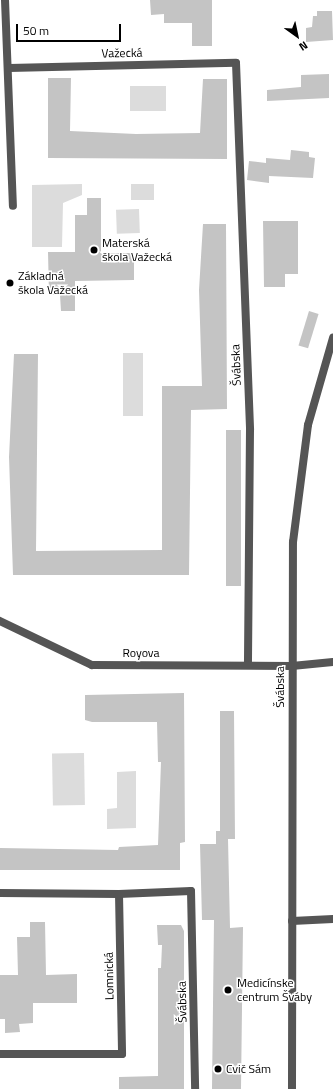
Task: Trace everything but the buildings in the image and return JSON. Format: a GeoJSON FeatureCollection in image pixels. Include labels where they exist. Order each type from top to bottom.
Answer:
{"type":"FeatureCollection","features":[{"type":"Feature","properties":{"kind":"street"},"geometry":{"type":"LineString","coordinates":[[5,0],[9,68],[13,206]]}},
{"type":"Feature","properties":{"kind":"street","name":"Važecká"},"geometry":{"type":"LineString","coordinates":[[9,68],[236,63]]}},
{"type":"Feature","properties":{"kind":"street","name":"Švábska"},"geometry":{"type":"LineString","coordinates":[[236,63],[250,430],[248,666]]}},
{"type":"Feature","properties":{"kind":"street","name":"Švábska"},"geometry":{"type":"LineString","coordinates":[[292,1089],[293,542],[304,452],[315,394],[333,338]]}},
{"type":"Feature","properties":{"kind":"street","name":"Royova"},"geometry":{"type":"LineString","coordinates":[[0,621],[92,665],[292,666],[333,662]]}},
{"type":"Feature","properties":{"kind":"street","name":"Švábska"},"geometry":{"type":"LineString","coordinates":[[119,894],[192,891],[195,1089]]}},
{"type":"Feature","properties":{"kind":"street"},"geometry":{"type":"LineString","coordinates":[[0,893],[119,894]]}},
{"type":"Feature","properties":{"kind":"street","name":"Lomnická"},"geometry":{"type":"LineString","coordinates":[[0,1054],[122,1054],[119,894]]}},
{"type":"Feature","properties":{"kind":"street"},"geometry":{"type":"LineString","coordinates":[[292,921],[333,919]]}},
{"type":"Feature","properties":{"kind":"shaded area"},"geometry":{"type":"Polygon","coordinates":[[[130,86],[166,86],[166,111],[130,111],[130,86]]]}},
{"type":"Feature","properties":{"kind":"shaded area"},"geometry":{"type":"Polygon","coordinates":[[[82,184],[82,195],[63,203],[62,247],[32,247],[32,185],[82,184]]]}},
{"type":"Feature","properties":{"kind":"shaded area"},"geometry":{"type":"Polygon","coordinates":[[[131,184],[154,184],[154,200],[131,200],[131,184]]]}},
{"type":"Feature","properties":{"kind":"shaded area"},"geometry":{"type":"Polygon","coordinates":[[[139,209],[140,233],[117,234],[116,210],[139,209]]]}},
{"type":"Feature","properties":{"kind":"shaded area"},"geometry":{"type":"Polygon","coordinates":[[[123,353],[143,353],[143,416],[123,416],[123,353]]]}},
{"type":"Feature","properties":{"kind":"shaded area"},"geometry":{"type":"Polygon","coordinates":[[[84,753],[85,805],[53,806],[52,754],[84,753]]]}},
{"type":"Feature","properties":{"kind":"shaded area"},"geometry":{"type":"Polygon","coordinates":[[[136,771],[136,828],[107,829],[107,809],[117,808],[117,772],[136,771]]]}},
{"type":"Feature","properties":{"kind":"place","name":"Materská škola Važecká"},"geometry":{"type":"Point","coordinates":[94,250]}},
{"type":"Feature","properties":{"kind":"place","name":"Základná škola Važecká"},"geometry":{"type":"Point","coordinates":[10,283]}},
{"type":"Feature","properties":{"kind":"place","name":"Medicínske centrum Šváby"},"geometry":{"type":"Point","coordinates":[228,990]}},
{"type":"Feature","properties":{"kind":"place","name":"Cvič Sám"},"geometry":{"type":"Point","coordinates":[218,1069]}}]}
